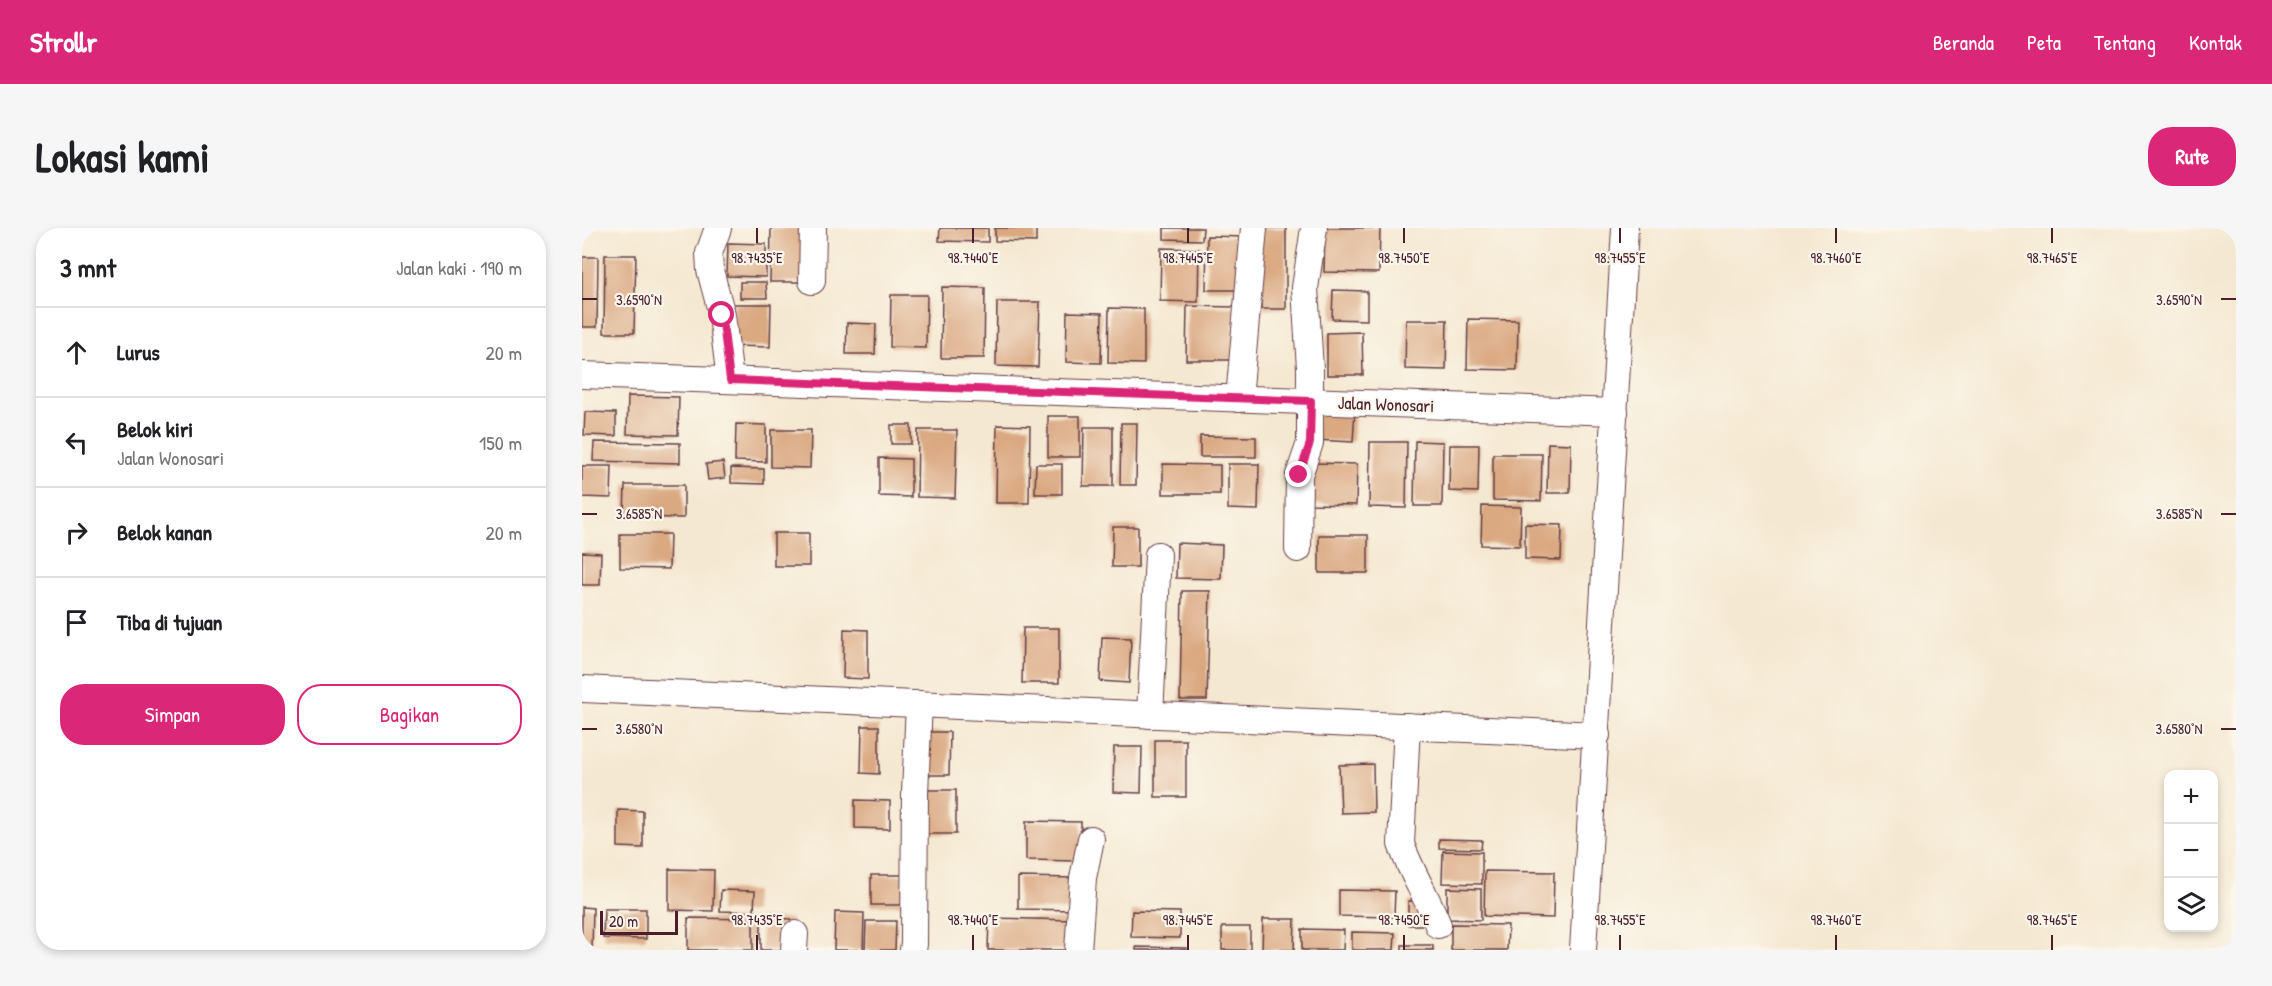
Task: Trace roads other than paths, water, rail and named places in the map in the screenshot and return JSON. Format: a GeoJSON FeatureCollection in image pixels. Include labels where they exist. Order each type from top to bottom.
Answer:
{"type":"FeatureCollection","features":[{"type":"Feature","properties":{"kind":"street"},"geometry":{"type":"LineString","coordinates":[[718,228],[710,253],[710,270],[722,315],[730,380]]}},
{"type":"Feature","properties":{"kind":"street"},"geometry":{"type":"LineString","coordinates":[[812,281],[813,228]]}},
{"type":"Feature","properties":{"kind":"street"},"geometry":{"type":"LineString","coordinates":[[1239,399],[1254,228]]}},
{"type":"Feature","properties":{"kind":"street"},"geometry":{"type":"LineString","coordinates":[[1298,549],[1299,475],[1310,443],[1311,401],[1305,288],[1314,228]]}},
{"type":"Feature","properties":{"kind":"street"},"geometry":{"type":"LineString","coordinates":[[1583,950],[1625,228]]}},
{"type":"Feature","properties":{"kind":"street","name":"Jalan Wonosari"},"geometry":{"type":"LineString","coordinates":[[582,375],[1615,412]]}},
{"type":"Feature","properties":{"kind":"street"},"geometry":{"type":"LineString","coordinates":[[1150,715],[1158,555]]}},
{"type":"Feature","properties":{"kind":"street"},"geometry":{"type":"LineString","coordinates":[[582,689],[1597,735]]}},
{"type":"Feature","properties":{"kind":"street"},"geometry":{"type":"LineString","coordinates":[[913,950],[915,793],[919,704]]}},
{"type":"Feature","properties":{"kind":"street"},"geometry":{"type":"LineString","coordinates":[[1407,726],[1401,844],[1438,925]]}},
{"type":"Feature","properties":{"kind":"street"},"geometry":{"type":"LineString","coordinates":[[1078,950],[1083,878],[1091,839]]}}]}
